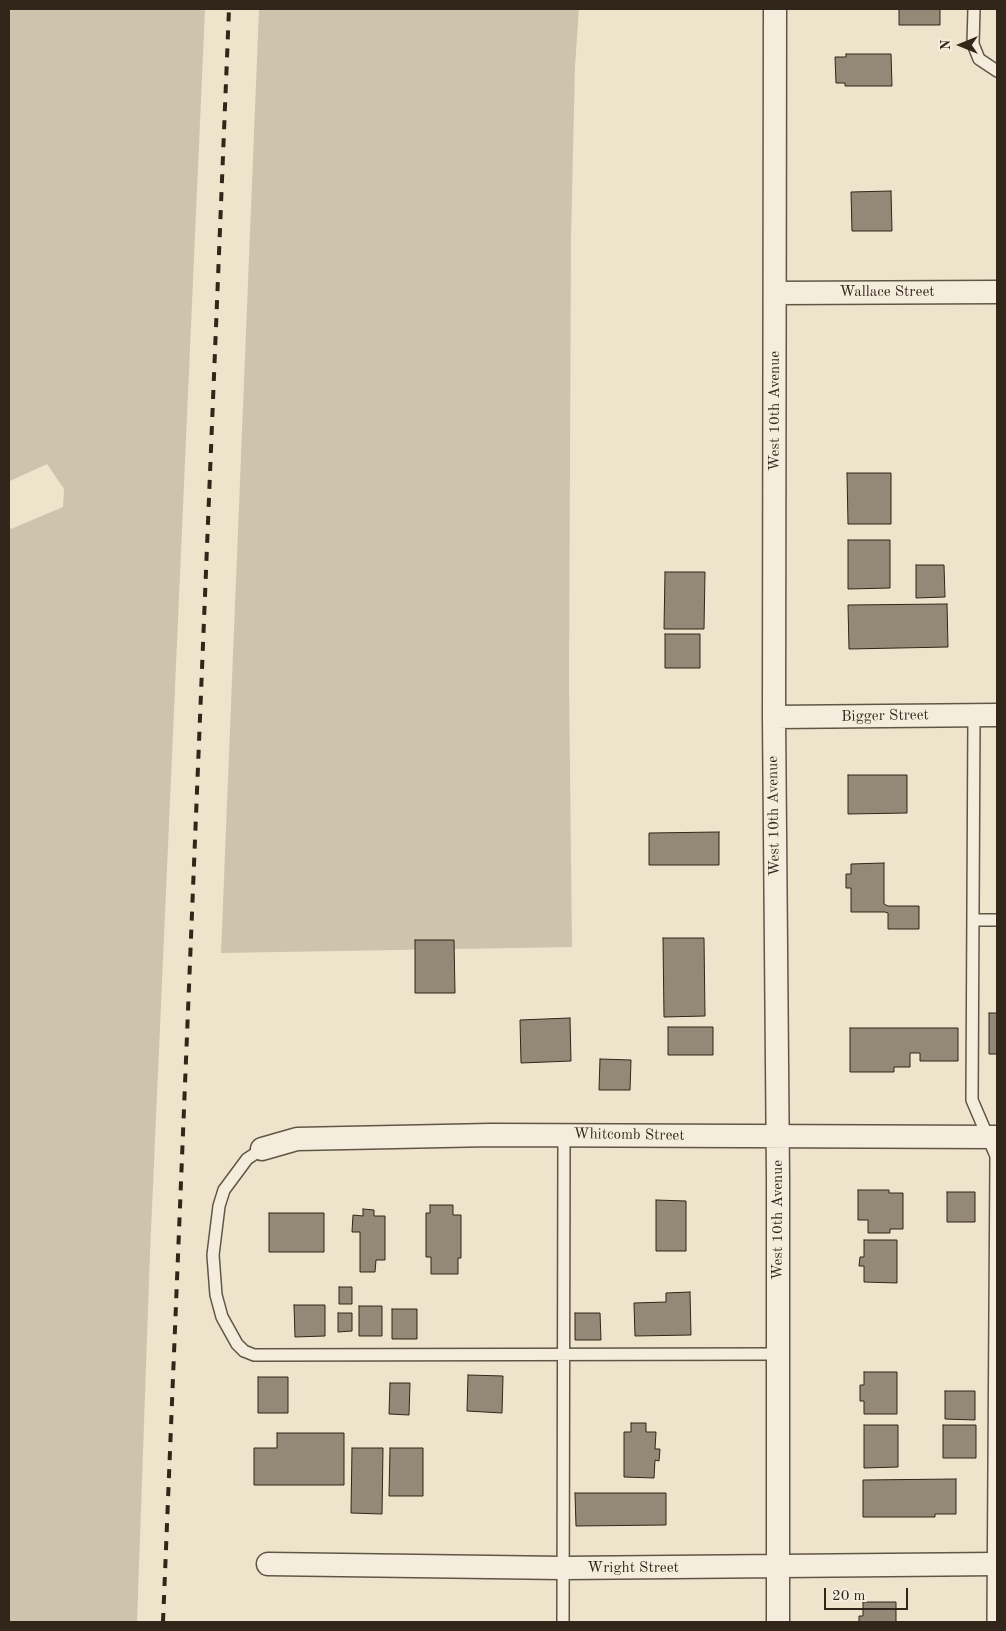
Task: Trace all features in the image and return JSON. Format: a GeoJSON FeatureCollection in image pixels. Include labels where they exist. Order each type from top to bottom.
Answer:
{"type":"FeatureCollection","features":[{"type":"Feature","properties":{"kind":"street","name":"West 10th Avenue"},"geometry":{"type":"LineString","coordinates":[[775,9],[774,717],[778,1622]]}},
{"type":"Feature","properties":{"kind":"street","name":"Wallace Street"},"geometry":{"type":"LineString","coordinates":[[776,293],[997,292]]}},
{"type":"Feature","properties":{"kind":"street","name":"Bigger Street"},"geometry":{"type":"LineString","coordinates":[[774,717],[997,715]]}},
{"type":"Feature","properties":{"kind":"street","name":"Whitcomb Street"},"geometry":{"type":"LineString","coordinates":[[262,1149],[297,1139],[564,1135],[992,1137]]}},
{"type":"Feature","properties":{"kind":"street","name":"Wright Street"},"geometry":{"type":"LineString","coordinates":[[268,1564],[563,1568],[995,1564]]}},
{"type":"Feature","properties":{"kind":"lane"},"geometry":{"type":"LineString","coordinates":[[974,9],[973,44],[976,52],[979,59],[991,69],[997,70]]}},
{"type":"Feature","properties":{"kind":"lane"},"geometry":{"type":"LineString","coordinates":[[974,715],[972,1100],[992,1137],[996,1156],[995,1564],[993,1622]]}},
{"type":"Feature","properties":{"kind":"lane"},"geometry":{"type":"LineString","coordinates":[[972,920],[997,920]]}},
{"type":"Feature","properties":{"kind":"lane"},"geometry":{"type":"LineString","coordinates":[[563,1622],[562,1355],[564,1135]]}},
{"type":"Feature","properties":{"kind":"lane"},"geometry":{"type":"LineString","coordinates":[[262,1149],[248,1159],[224,1190],[215,1230],[216,1295],[222,1317],[230,1335],[244,1351],[265,1356],[778,1354]]}},
{"type":"Feature","properties":{"kind":"shaded area"},"geometry":{"type":"Polygon","coordinates":[[[9,9],[205,9],[150,1253],[137,1622],[9,1622],[9,526],[11,529],[63,507],[64,489],[47,464],[10,481],[9,479],[9,9]]]}},
{"type":"Feature","properties":{"kind":"shaded area"},"geometry":{"type":"Polygon","coordinates":[[[259,9],[579,9],[575,66],[571,238],[569,680],[572,947],[221,953],[259,9]]]}},
{"type":"Feature","properties":{"kind":"building"},"geometry":{"type":"Polygon","coordinates":[[[899,9],[940,9],[940,25],[899,25],[899,9]]]}},
{"type":"Feature","properties":{"kind":"building"},"geometry":{"type":"Polygon","coordinates":[[[846,54],[891,54],[892,86],[845,86],[845,83],[836,83],[835,57],[846,57],[846,54]]]}},
{"type":"Feature","properties":{"kind":"building"},"geometry":{"type":"Polygon","coordinates":[[[891,191],[892,231],[852,231],[851,192],[891,191]]]}},
{"type":"Feature","properties":{"kind":"building"},"geometry":{"type":"Polygon","coordinates":[[[847,473],[891,473],[891,524],[848,524],[847,473]]]}},
{"type":"Feature","properties":{"kind":"building"},"geometry":{"type":"Polygon","coordinates":[[[848,540],[890,540],[890,588],[848,589],[848,540]]]}},
{"type":"Feature","properties":{"kind":"building"},"geometry":{"type":"Polygon","coordinates":[[[916,565],[944,565],[945,597],[916,598],[916,565]]]}},
{"type":"Feature","properties":{"kind":"building"},"geometry":{"type":"Polygon","coordinates":[[[665,572],[705,572],[704,629],[664,629],[665,572]]]}},
{"type":"Feature","properties":{"kind":"building"},"geometry":{"type":"Polygon","coordinates":[[[947,604],[948,647],[849,649],[848,605],[947,604]]]}},
{"type":"Feature","properties":{"kind":"building"},"geometry":{"type":"Polygon","coordinates":[[[665,634],[700,634],[700,668],[665,668],[665,634]]]}},
{"type":"Feature","properties":{"kind":"building"},"geometry":{"type":"Polygon","coordinates":[[[848,775],[907,775],[907,813],[848,814],[848,775]]]}},
{"type":"Feature","properties":{"kind":"building"},"geometry":{"type":"Polygon","coordinates":[[[719,832],[719,865],[649,865],[649,833],[719,832]]]}},
{"type":"Feature","properties":{"kind":"building"},"geometry":{"type":"Polygon","coordinates":[[[884,863],[884,904],[888,906],[919,906],[919,929],[888,929],[888,913],[885,912],[851,912],[851,888],[846,888],[846,874],[851,874],[851,864],[884,863]]]}},
{"type":"Feature","properties":{"kind":"building"},"geometry":{"type":"Polygon","coordinates":[[[663,938],[704,938],[705,1016],[664,1017],[663,938]]]}},
{"type":"Feature","properties":{"kind":"building"},"geometry":{"type":"Polygon","coordinates":[[[415,940],[454,940],[455,993],[415,993],[415,940]]]}},
{"type":"Feature","properties":{"kind":"building"},"geometry":{"type":"Polygon","coordinates":[[[989,1013],[997,1013],[997,1054],[989,1054],[989,1013]]]}},
{"type":"Feature","properties":{"kind":"building"},"geometry":{"type":"Polygon","coordinates":[[[570,1018],[571,1061],[521,1063],[520,1020],[570,1018]]]}},
{"type":"Feature","properties":{"kind":"building"},"geometry":{"type":"Polygon","coordinates":[[[668,1027],[713,1027],[713,1055],[668,1055],[668,1027]]]}},
{"type":"Feature","properties":{"kind":"building"},"geometry":{"type":"Polygon","coordinates":[[[850,1028],[958,1028],[958,1061],[920,1061],[920,1053],[910,1053],[910,1067],[894,1067],[894,1072],[850,1072],[850,1028]]]}},
{"type":"Feature","properties":{"kind":"building"},"geometry":{"type":"Polygon","coordinates":[[[600,1059],[631,1060],[630,1090],[599,1090],[600,1059]]]}},
{"type":"Feature","properties":{"kind":"building"},"geometry":{"type":"Polygon","coordinates":[[[858,1190],[889,1190],[889,1193],[903,1193],[903,1229],[890,1229],[890,1233],[868,1233],[868,1220],[858,1220],[858,1190]]]}},
{"type":"Feature","properties":{"kind":"building"},"geometry":{"type":"Polygon","coordinates":[[[947,1192],[975,1192],[975,1222],[947,1222],[947,1192]]]}},
{"type":"Feature","properties":{"kind":"building"},"geometry":{"type":"Polygon","coordinates":[[[656,1200],[686,1201],[686,1251],[656,1251],[656,1200]]]}},
{"type":"Feature","properties":{"kind":"building"},"geometry":{"type":"Polygon","coordinates":[[[430,1205],[453,1205],[453,1215],[461,1215],[461,1258],[458,1258],[458,1274],[431,1274],[431,1257],[426,1257],[426,1213],[430,1213],[430,1205]]]}},
{"type":"Feature","properties":{"kind":"building"},"geometry":{"type":"Polygon","coordinates":[[[363,1209],[374,1210],[374,1216],[385,1216],[385,1260],[376,1260],[375,1272],[360,1272],[360,1232],[352,1232],[353,1215],[363,1216],[363,1209]]]}},
{"type":"Feature","properties":{"kind":"building"},"geometry":{"type":"Polygon","coordinates":[[[269,1213],[324,1213],[324,1252],[269,1252],[269,1213]]]}},
{"type":"Feature","properties":{"kind":"building"},"geometry":{"type":"Polygon","coordinates":[[[864,1240],[897,1240],[897,1283],[864,1282],[864,1266],[859,1266],[860,1257],[864,1257],[864,1240]]]}},
{"type":"Feature","properties":{"kind":"building"},"geometry":{"type":"Polygon","coordinates":[[[339,1287],[352,1287],[352,1304],[339,1304],[339,1287]]]}},
{"type":"Feature","properties":{"kind":"building"},"geometry":{"type":"Polygon","coordinates":[[[690,1292],[691,1335],[635,1336],[634,1303],[666,1302],[666,1293],[690,1292]]]}},
{"type":"Feature","properties":{"kind":"building"},"geometry":{"type":"Polygon","coordinates":[[[294,1305],[325,1305],[325,1336],[295,1337],[294,1305]]]}},
{"type":"Feature","properties":{"kind":"building"},"geometry":{"type":"Polygon","coordinates":[[[359,1306],[382,1306],[382,1336],[359,1336],[359,1306]]]}},
{"type":"Feature","properties":{"kind":"building"},"geometry":{"type":"Polygon","coordinates":[[[392,1309],[417,1309],[417,1339],[392,1339],[392,1309]]]}},
{"type":"Feature","properties":{"kind":"building"},"geometry":{"type":"Polygon","coordinates":[[[338,1313],[352,1313],[352,1331],[338,1332],[338,1313]]]}},
{"type":"Feature","properties":{"kind":"building"},"geometry":{"type":"Polygon","coordinates":[[[575,1313],[600,1313],[601,1340],[575,1340],[575,1313]]]}},
{"type":"Feature","properties":{"kind":"building"},"geometry":{"type":"Polygon","coordinates":[[[864,1372],[897,1372],[897,1414],[864,1414],[864,1401],[860,1401],[860,1385],[864,1385],[864,1372]]]}},
{"type":"Feature","properties":{"kind":"building"},"geometry":{"type":"Polygon","coordinates":[[[468,1375],[503,1376],[502,1413],[467,1411],[468,1375]]]}},
{"type":"Feature","properties":{"kind":"building"},"geometry":{"type":"Polygon","coordinates":[[[258,1377],[288,1377],[288,1413],[258,1413],[258,1377]]]}},
{"type":"Feature","properties":{"kind":"building"},"geometry":{"type":"Polygon","coordinates":[[[390,1383],[410,1383],[409,1415],[389,1414],[390,1383]]]}},
{"type":"Feature","properties":{"kind":"building"},"geometry":{"type":"Polygon","coordinates":[[[945,1391],[975,1391],[975,1420],[945,1419],[945,1391]]]}},
{"type":"Feature","properties":{"kind":"building"},"geometry":{"type":"Polygon","coordinates":[[[631,1423],[646,1423],[646,1432],[656,1432],[655,1449],[660,1449],[659,1461],[655,1460],[654,1478],[624,1477],[624,1432],[631,1432],[631,1423]]]}},
{"type":"Feature","properties":{"kind":"building"},"geometry":{"type":"Polygon","coordinates":[[[864,1425],[898,1425],[898,1467],[864,1468],[864,1425]]]}},
{"type":"Feature","properties":{"kind":"building"},"geometry":{"type":"Polygon","coordinates":[[[943,1425],[976,1425],[976,1458],[943,1458],[943,1425]]]}},
{"type":"Feature","properties":{"kind":"building"},"geometry":{"type":"Polygon","coordinates":[[[277,1433],[344,1433],[344,1485],[254,1485],[254,1448],[277,1448],[277,1433]]]}},
{"type":"Feature","properties":{"kind":"building"},"geometry":{"type":"Polygon","coordinates":[[[352,1448],[383,1448],[382,1514],[351,1513],[352,1448]]]}},
{"type":"Feature","properties":{"kind":"building"},"geometry":{"type":"Polygon","coordinates":[[[390,1448],[423,1448],[423,1496],[389,1496],[390,1448]]]}},
{"type":"Feature","properties":{"kind":"building"},"geometry":{"type":"Polygon","coordinates":[[[956,1479],[956,1514],[935,1514],[935,1517],[863,1517],[863,1480],[956,1479]]]}},
{"type":"Feature","properties":{"kind":"building"},"geometry":{"type":"Polygon","coordinates":[[[575,1493],[666,1493],[666,1525],[576,1526],[575,1493]]]}},
{"type":"Feature","properties":{"kind":"building"},"geometry":{"type":"Polygon","coordinates":[[[863,1602],[896,1602],[896,1622],[859,1622],[859,1616],[863,1616],[863,1602]]]}},
{"type":"Feature","properties":{"kind":"railway"},"geometry":{"type":"LineString","coordinates":[[163,1622],[229,9]]}}]}
